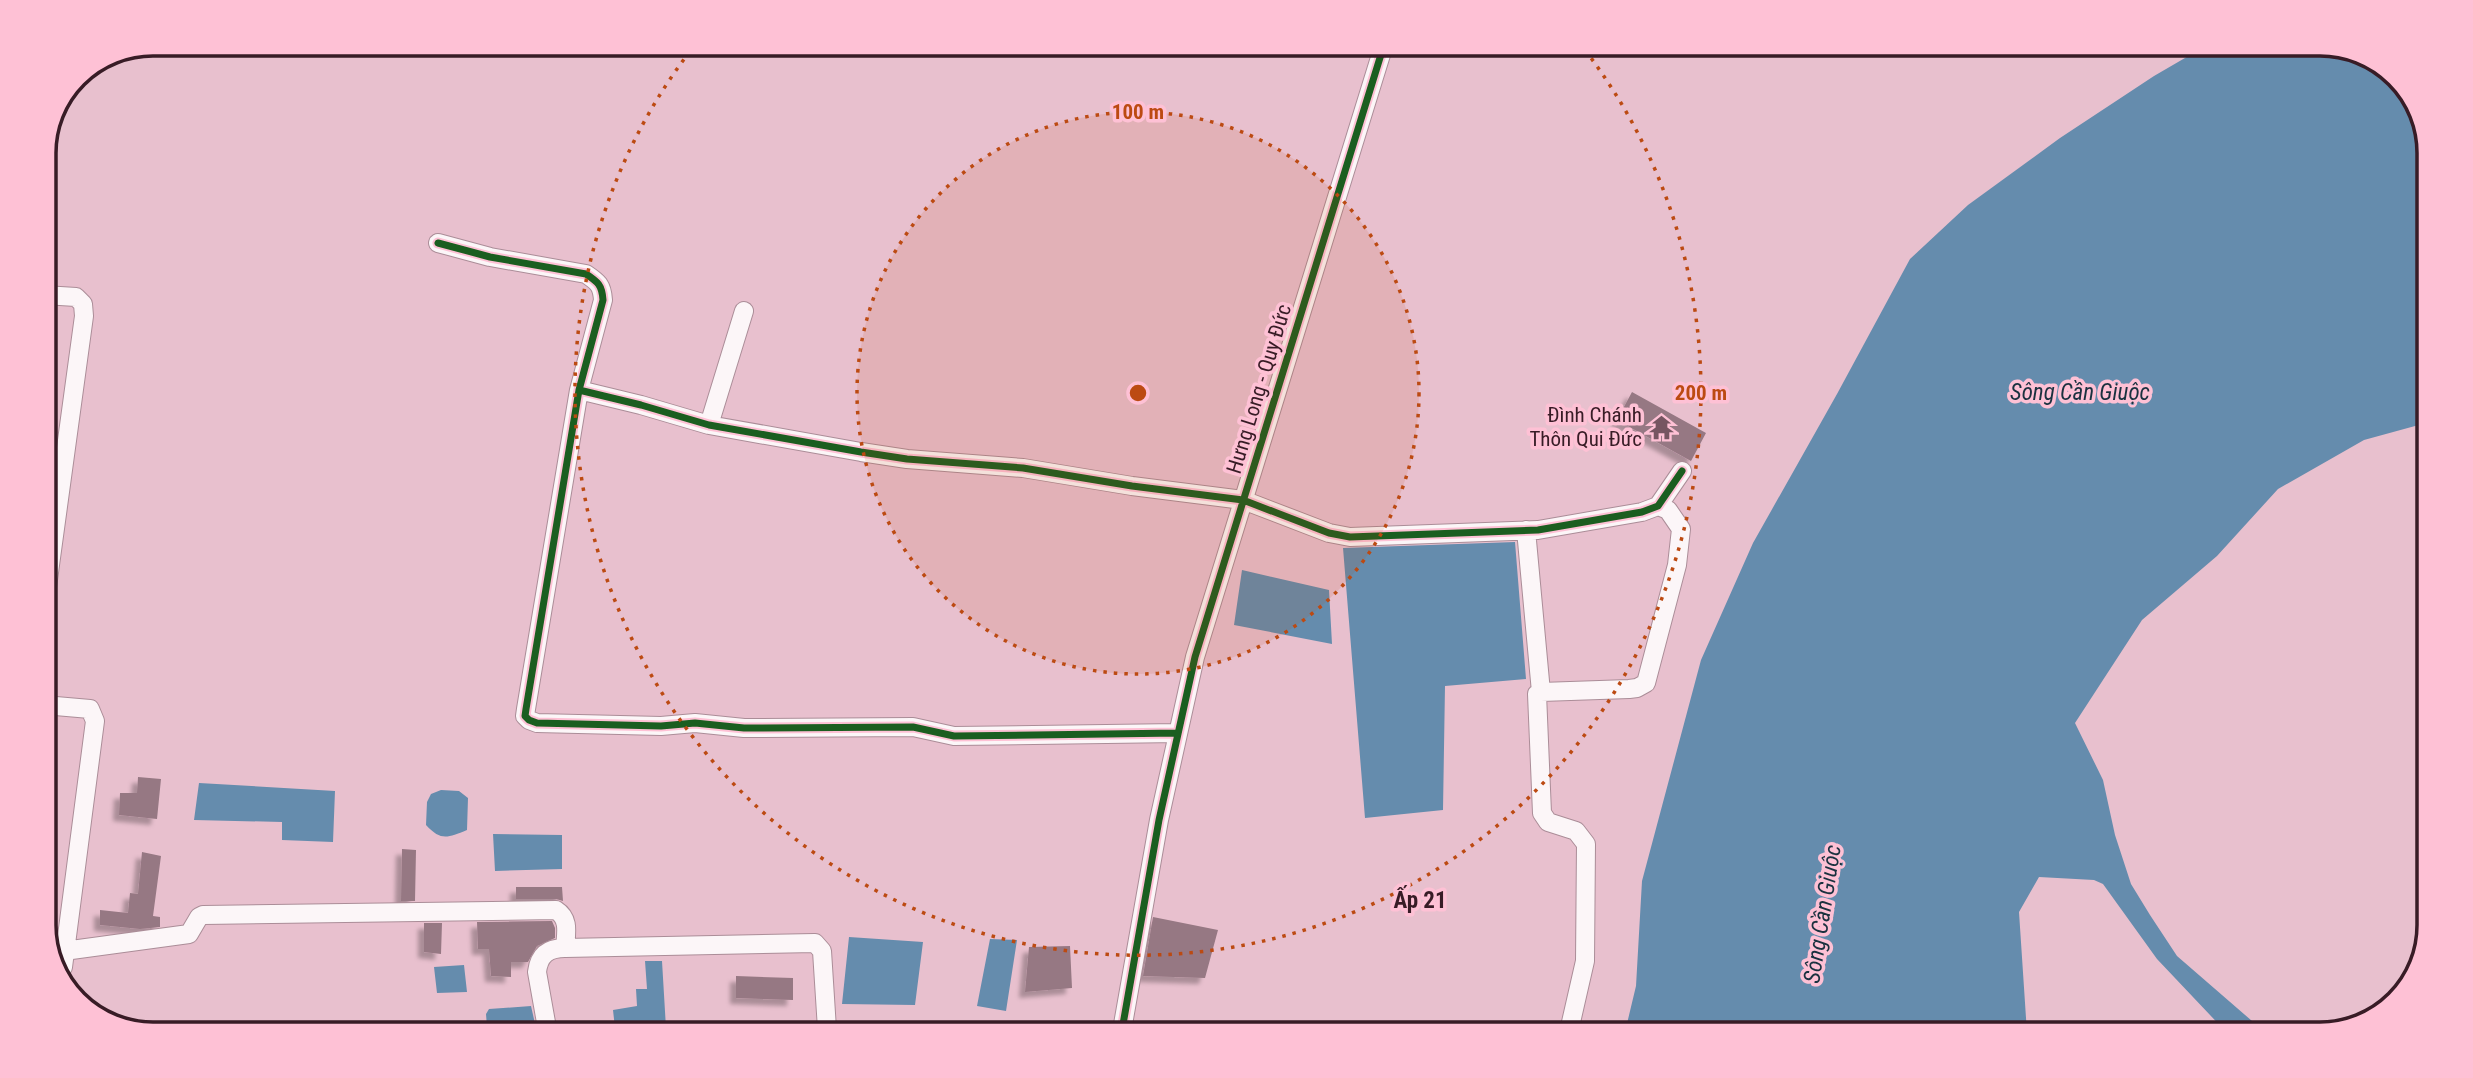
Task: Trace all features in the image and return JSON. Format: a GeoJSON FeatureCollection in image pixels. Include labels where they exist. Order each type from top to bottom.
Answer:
{"type":"FeatureCollection","features":[{"type":"Feature","properties":{"kind":"street","name":"Hưng Long - Quy Đức"},"geometry":{"type":"LineString","coordinates":[[1121,1022],[1158,820],[1195,657],[1381,56]]}},
{"type":"Feature","properties":{"kind":"street"},"geometry":{"type":"LineString","coordinates":[[438,243],[490,257],[586,274],[603,289],[603,300],[579,390],[526,709],[525,716],[529,720],[537,723],[647,726],[695,723],[744,728],[913,727],[954,736],[1178,733]]}},
{"type":"Feature","properties":{"kind":"street"},"geometry":{"type":"LineString","coordinates":[[56,296],[76,297],[83,304],[84,316],[56,521]]}},
{"type":"Feature","properties":{"kind":"street"},"geometry":{"type":"LineString","coordinates":[[709,425],[744,311]]}},
{"type":"Feature","properties":{"kind":"street"},"geometry":{"type":"LineString","coordinates":[[579,390],[709,425],[907,459],[1023,468],[1132,486],[1243,500],[1329,533],[1350,537],[1525,530],[1642,512],[1658,506],[1682,471]]}},
{"type":"Feature","properties":{"kind":"street"},"geometry":{"type":"LineString","coordinates":[[1571,1022],[1585,961],[1586,844],[1576,831],[1548,822],[1542,813],[1537,694],[1541,691],[1629,689],[1646,683],[1677,565],[1681,529],[1668,510],[1658,506]]}},
{"type":"Feature","properties":{"kind":"street"},"geometry":{"type":"LineString","coordinates":[[1525,530],[1541,691]]}},
{"type":"Feature","properties":{"kind":"street"},"geometry":{"type":"LineString","coordinates":[[56,706],[86,708],[93,711],[95,721],[63,961]]}},
{"type":"Feature","properties":{"kind":"street"},"geometry":{"type":"LineString","coordinates":[[64,951],[189,934],[203,915],[556,910],[564,916],[567,925],[565,948]]}},
{"type":"Feature","properties":{"kind":"street"},"geometry":{"type":"LineString","coordinates":[[546,1022],[537,972],[542,956],[548,951],[565,948],[815,943],[822,951],[827,1022]]}},
{"type":"Feature","properties":{"kind":"water","name":"Sông Cần Giuộc"},"geometry":{"type":"Polygon","coordinates":[[[2188,56],[2339,58],[2369,69],[2389,84],[2407,110],[2417,146],[2417,425],[2364,440],[2278,489],[2217,556],[2142,620],[2075,723],[2103,780],[2115,835],[2131,884],[2177,956],[2253,1022],[2217,1022],[2157,959],[2103,884],[2094,880],[2039,877],[2019,912],[2026,1022],[1627,1022],[1636,986],[1642,881],[1701,660],[1753,543],[1910,259],[1968,205],[2060,138],[2188,56]]]}},
{"type":"Feature","properties":{"kind":"water"},"geometry":{"type":"Polygon","coordinates":[[[1515,542],[1526,679],[1445,686],[1443,810],[1365,818],[1343,548],[1515,542]]]}},
{"type":"Feature","properties":{"kind":"water"},"geometry":{"type":"Polygon","coordinates":[[[1242,570],[1329,590],[1332,644],[1234,625],[1242,570]]]}},
{"type":"Feature","properties":{"kind":"water"},"geometry":{"type":"Polygon","coordinates":[[[199,783],[335,791],[333,842],[282,840],[282,822],[194,820],[199,783]]]}},
{"type":"Feature","properties":{"kind":"water"},"geometry":{"type":"Polygon","coordinates":[[[441,790],[459,791],[468,798],[467,830],[440,836],[426,825],[427,802],[431,794],[441,790]]]}},
{"type":"Feature","properties":{"kind":"water"},"geometry":{"type":"Polygon","coordinates":[[[493,834],[562,835],[562,869],[495,871],[493,834]]]}},
{"type":"Feature","properties":{"kind":"water"},"geometry":{"type":"Polygon","coordinates":[[[849,937],[923,942],[915,1005],[842,1004],[849,937]]]}},
{"type":"Feature","properties":{"kind":"water"},"geometry":{"type":"Polygon","coordinates":[[[990,939],[1017,940],[1006,1011],[977,1006],[990,939]]]}},
{"type":"Feature","properties":{"kind":"water"},"geometry":{"type":"Polygon","coordinates":[[[645,961],[662,961],[666,1022],[614,1022],[613,1010],[637,1006],[636,989],[647,989],[645,961]]]}},
{"type":"Feature","properties":{"kind":"water"},"geometry":{"type":"Polygon","coordinates":[[[464,965],[467,992],[437,993],[434,967],[464,965]]]}},
{"type":"Feature","properties":{"kind":"water"},"geometry":{"type":"Polygon","coordinates":[[[531,1006],[535,1022],[487,1022],[489,1009],[531,1006]]]}},
{"type":"Feature","properties":{"kind":"building","name":"Đình Chánh Thôn Qui Đức"},"geometry":{"type":"Polygon","coordinates":[[[1632,392],[1706,433],[1691,461],[1617,420],[1632,392]]]}},
{"type":"Feature","properties":{"kind":"building"},"geometry":{"type":"Polygon","coordinates":[[[138,777],[161,779],[157,819],[119,815],[120,793],[137,793],[138,777]]]}},
{"type":"Feature","properties":{"kind":"building"},"geometry":{"type":"Polygon","coordinates":[[[402,849],[416,850],[415,901],[401,901],[402,849]]]}},
{"type":"Feature","properties":{"kind":"building"},"geometry":{"type":"Polygon","coordinates":[[[142,852],[161,856],[153,916],[160,917],[160,927],[140,929],[100,925],[100,910],[128,913],[130,893],[138,894],[142,852]]]}},
{"type":"Feature","properties":{"kind":"building"},"geometry":{"type":"Polygon","coordinates":[[[516,887],[562,887],[563,901],[516,899],[516,887]]]}},
{"type":"Feature","properties":{"kind":"building"},"geometry":{"type":"Polygon","coordinates":[[[1153,917],[1218,930],[1205,978],[1143,976],[1153,917]]]}},
{"type":"Feature","properties":{"kind":"building"},"geometry":{"type":"Polygon","coordinates":[[[552,921],[555,938],[537,946],[528,962],[511,962],[511,977],[491,976],[489,949],[478,949],[477,922],[552,921]]]}},
{"type":"Feature","properties":{"kind":"building"},"geometry":{"type":"Polygon","coordinates":[[[424,923],[442,923],[441,954],[424,952],[424,923]]]}},
{"type":"Feature","properties":{"kind":"building"},"geometry":{"type":"Polygon","coordinates":[[[1070,946],[1072,988],[1025,992],[1029,947],[1070,946]]]}},
{"type":"Feature","properties":{"kind":"building"},"geometry":{"type":"Polygon","coordinates":[[[736,976],[793,978],[793,1000],[736,998],[736,976]]]}},
{"type":"Feature","properties":{"kind":"cycle path"},"geometry":{"type":"LineString","coordinates":[[1123,1022],[1159,820],[1195,657],[1381,56]]}},
{"type":"Feature","properties":{"kind":"cycle path"},"geometry":{"type":"LineString","coordinates":[[438,243],[490,257],[586,274],[594,279],[599,284],[603,300],[579,390],[709,425],[907,459],[1023,468],[1132,486],[1243,500],[1329,533],[1350,537],[1538,530],[1642,512],[1658,506],[1682,471]]}},
{"type":"Feature","properties":{"kind":"cycle path"},"geometry":{"type":"LineString","coordinates":[[579,390],[526,709],[525,716],[529,720],[537,723],[661,726],[695,723],[744,728],[913,727],[954,736],[1178,733]]}},
{"type":"Feature","properties":{"kind":"place","name":"Đình Chánh Thôn Qui Đức"},"geometry":{"type":"Point","coordinates":[1662,427]}},
{"type":"Feature","properties":{"kind":"district","name":"Ấp 21"},"geometry":{"type":"Point","coordinates":[1420,900]}}]}
